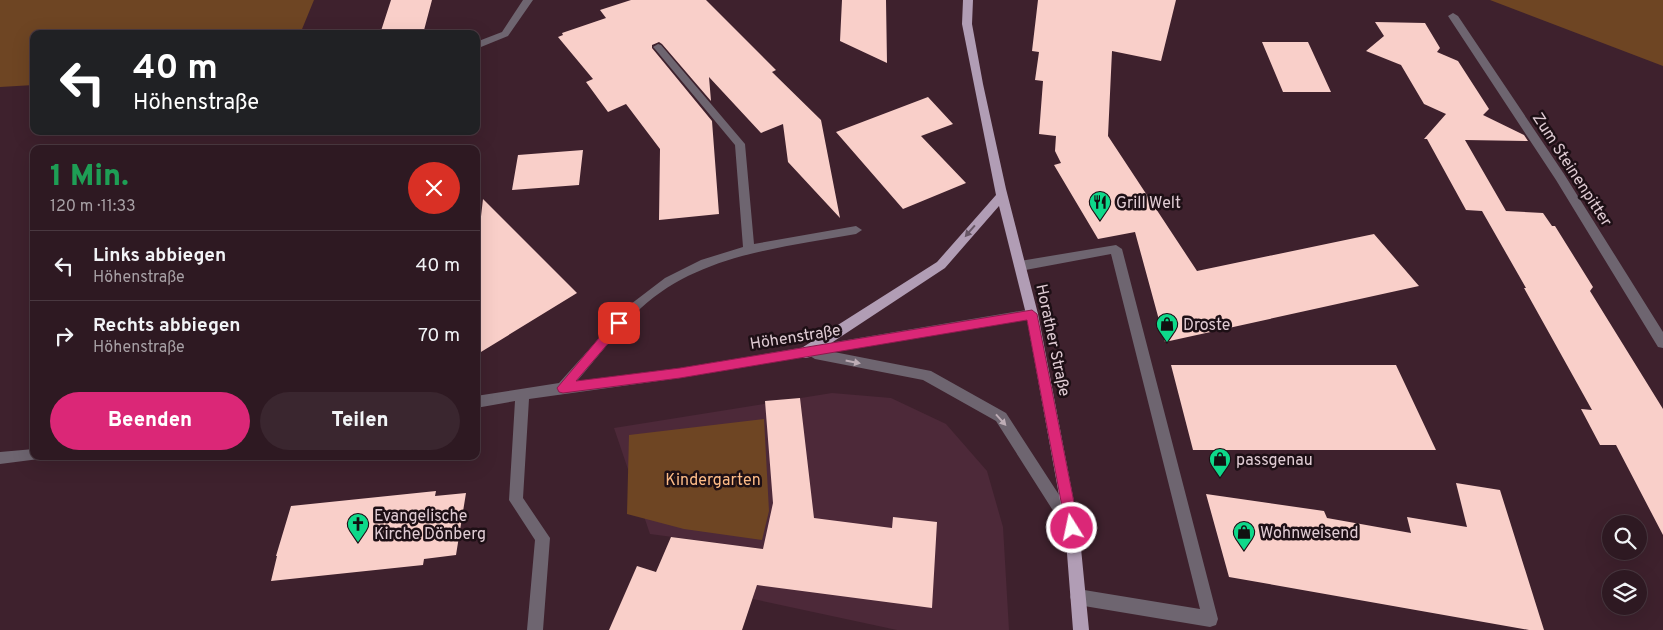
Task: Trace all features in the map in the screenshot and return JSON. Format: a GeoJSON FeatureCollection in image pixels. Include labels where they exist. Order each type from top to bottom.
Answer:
{"type":"FeatureCollection","features":[{"type":"Feature","properties":{"kind":"main road","name":"Horather Straße"},"geometry":{"type":"LineString","coordinates":[[968,0],[967,24],[1002,195],[1032,314],[1072,528],[1081,630]]}},
{"type":"Feature","properties":{"kind":"main road"},"geometry":{"type":"LineString","coordinates":[[805,352],[941,265],[1002,195]]}},
{"type":"Feature","properties":{"kind":"street"},"geometry":{"type":"LineString","coordinates":[[480,44],[505,34],[528,0]]}},
{"type":"Feature","properties":{"kind":"street","name":"Zum Steinenpitter"},"geometry":{"type":"LineString","coordinates":[[1452,16],[1560,177],[1663,343]]}},
{"type":"Feature","properties":{"kind":"street"},"geometry":{"type":"LineString","coordinates":[[658,47],[740,144],[749,248]]}},
{"type":"Feature","properties":{"kind":"street"},"geometry":{"type":"LineString","coordinates":[[563,388],[630,310],[669,281],[705,264],[749,248],[856,230]]}},
{"type":"Feature","properties":{"kind":"street"},"geometry":{"type":"LineString","coordinates":[[1020,266],[1116,249],[1210,619],[1078,597]]}},
{"type":"Feature","properties":{"kind":"street","name":"Höhenstraße"},"geometry":{"type":"LineString","coordinates":[[480,401],[563,388],[680,373],[1032,314]]}},
{"type":"Feature","properties":{"kind":"street"},"geometry":{"type":"LineString","coordinates":[[805,352],[926,375],[1000,417],[1072,528]]}},
{"type":"Feature","properties":{"kind":"street"},"geometry":{"type":"LineString","coordinates":[[522,396],[516,500],[543,538],[535,630]]}},
{"type":"Feature","properties":{"kind":"street"},"geometry":{"type":"LineString","coordinates":[[0,458],[30,455]]}},
{"type":"Feature","properties":{"kind":"shaded area"},"geometry":{"type":"Polygon","coordinates":[[[832,393],[891,398],[946,424],[987,471],[1003,527],[1009,630],[897,630],[753,599],[763,549],[650,534],[614,428],[832,393]]]}},
{"type":"Feature","properties":{"kind":"green space"},"geometry":{"type":"Polygon","coordinates":[[[0,0],[314,0],[302,30],[30,30],[30,85],[0,87],[0,0]]]}},
{"type":"Feature","properties":{"kind":"green space"},"geometry":{"type":"Polygon","coordinates":[[[1490,0],[1663,0],[1663,66],[1490,0]]]}},
{"type":"Feature","properties":{"kind":"green space","name":"Kindergarten"},"geometry":{"type":"Polygon","coordinates":[[[764,419],[769,511],[762,540],[684,529],[627,514],[629,435],[764,419]]]}},
{"type":"Feature","properties":{"kind":"building"},"geometry":{"type":"Polygon","coordinates":[[[391,0],[432,0],[424,30],[381,30],[391,0]]]}},
{"type":"Feature","properties":{"kind":"building"},"geometry":{"type":"Polygon","coordinates":[[[631,0],[706,0],[776,70],[772,72],[821,120],[840,218],[788,162],[783,124],[761,133],[709,77],[711,101],[659,42],[652,45],[652,48],[712,121],[719,214],[659,220],[660,149],[626,104],[608,112],[586,82],[593,79],[558,37],[563,35],[562,33],[606,18],[600,10],[631,0]]]}},
{"type":"Feature","properties":{"kind":"building"},"geometry":{"type":"Polygon","coordinates":[[[842,0],[886,0],[887,63],[840,41],[842,0]]]}},
{"type":"Feature","properties":{"kind":"building"},"geometry":{"type":"Polygon","coordinates":[[[1038,0],[1176,0],[1161,61],[1112,51],[1108,136],[1197,271],[1374,234],[1419,286],[1165,342],[1135,232],[1098,239],[1054,165],[1061,163],[1055,151],[1056,136],[1039,134],[1043,81],[1035,80],[1039,52],[1032,51],[1038,0]]]}},
{"type":"Feature","properties":{"kind":"building"},"geometry":{"type":"Polygon","coordinates":[[[1375,22],[1425,23],[1440,48],[1437,52],[1458,61],[1489,109],[1483,115],[1524,135],[1528,141],[1465,140],[1506,211],[1543,213],[1552,226],[1555,226],[1593,287],[1590,291],[1663,409],[1663,535],[1616,445],[1600,445],[1581,409],[1592,410],[1482,211],[1466,210],[1427,139],[1424,139],[1446,114],[1424,104],[1401,65],[1366,51],[1384,36],[1375,22]]]}},
{"type":"Feature","properties":{"kind":"building"},"geometry":{"type":"Polygon","coordinates":[[[1262,42],[1308,42],[1331,92],[1283,92],[1262,42]]]}},
{"type":"Feature","properties":{"kind":"building"},"geometry":{"type":"Polygon","coordinates":[[[928,97],[953,124],[921,136],[966,183],[903,209],[836,132],[928,97]]]}},
{"type":"Feature","properties":{"kind":"building"},"geometry":{"type":"Polygon","coordinates":[[[583,150],[579,185],[512,190],[518,155],[583,150]]]}},
{"type":"Feature","properties":{"kind":"building"},"geometry":{"type":"Polygon","coordinates":[[[483,199],[577,293],[480,353],[480,225],[483,199]]]}},
{"type":"Feature","properties":{"kind":"building"},"geometry":{"type":"Polygon","coordinates":[[[1171,365],[1396,365],[1436,450],[1193,450],[1171,365]]]}},
{"type":"Feature","properties":{"kind":"building"},"geometry":{"type":"Polygon","coordinates":[[[800,398],[814,518],[892,528],[893,517],[937,522],[932,608],[757,585],[742,630],[609,630],[637,566],[656,572],[671,537],[763,549],[773,503],[765,401],[800,398]]]}},
{"type":"Feature","properties":{"kind":"building"},"geometry":{"type":"Polygon","coordinates":[[[1456,483],[1500,490],[1544,630],[1529,630],[1229,577],[1206,494],[1324,511],[1327,518],[1411,533],[1407,517],[1467,527],[1456,483]]]}},
{"type":"Feature","properties":{"kind":"building","name":"Evangelische Kirche Dönberg"},"geometry":{"type":"Polygon","coordinates":[[[436,491],[435,496],[466,493],[456,555],[424,559],[423,565],[271,581],[276,556],[291,506],[436,491]]]}},
{"type":"Feature","properties":{"kind":"place","name":"Grill Welt"},"geometry":{"type":"Point","coordinates":[1100,221]}},
{"type":"Feature","properties":{"kind":"place","name":"Droste"},"geometry":{"type":"Point","coordinates":[1167,343]}},
{"type":"Feature","properties":{"kind":"place","name":"passgenau"},"geometry":{"type":"Point","coordinates":[1220,478]}},
{"type":"Feature","properties":{"kind":"place","name":"Evangelische Kirche Dönberg"},"geometry":{"type":"Point","coordinates":[358,543]}},
{"type":"Feature","properties":{"kind":"place","name":"Wohnweisend"},"geometry":{"type":"Point","coordinates":[1244,551]}},
{"type":"Feature","properties":{"kind":"route"},"geometry":{"type":"LineString","coordinates":[[619,323],[563,388],[680,373],[1032,314],[1072,528]]}}]}
